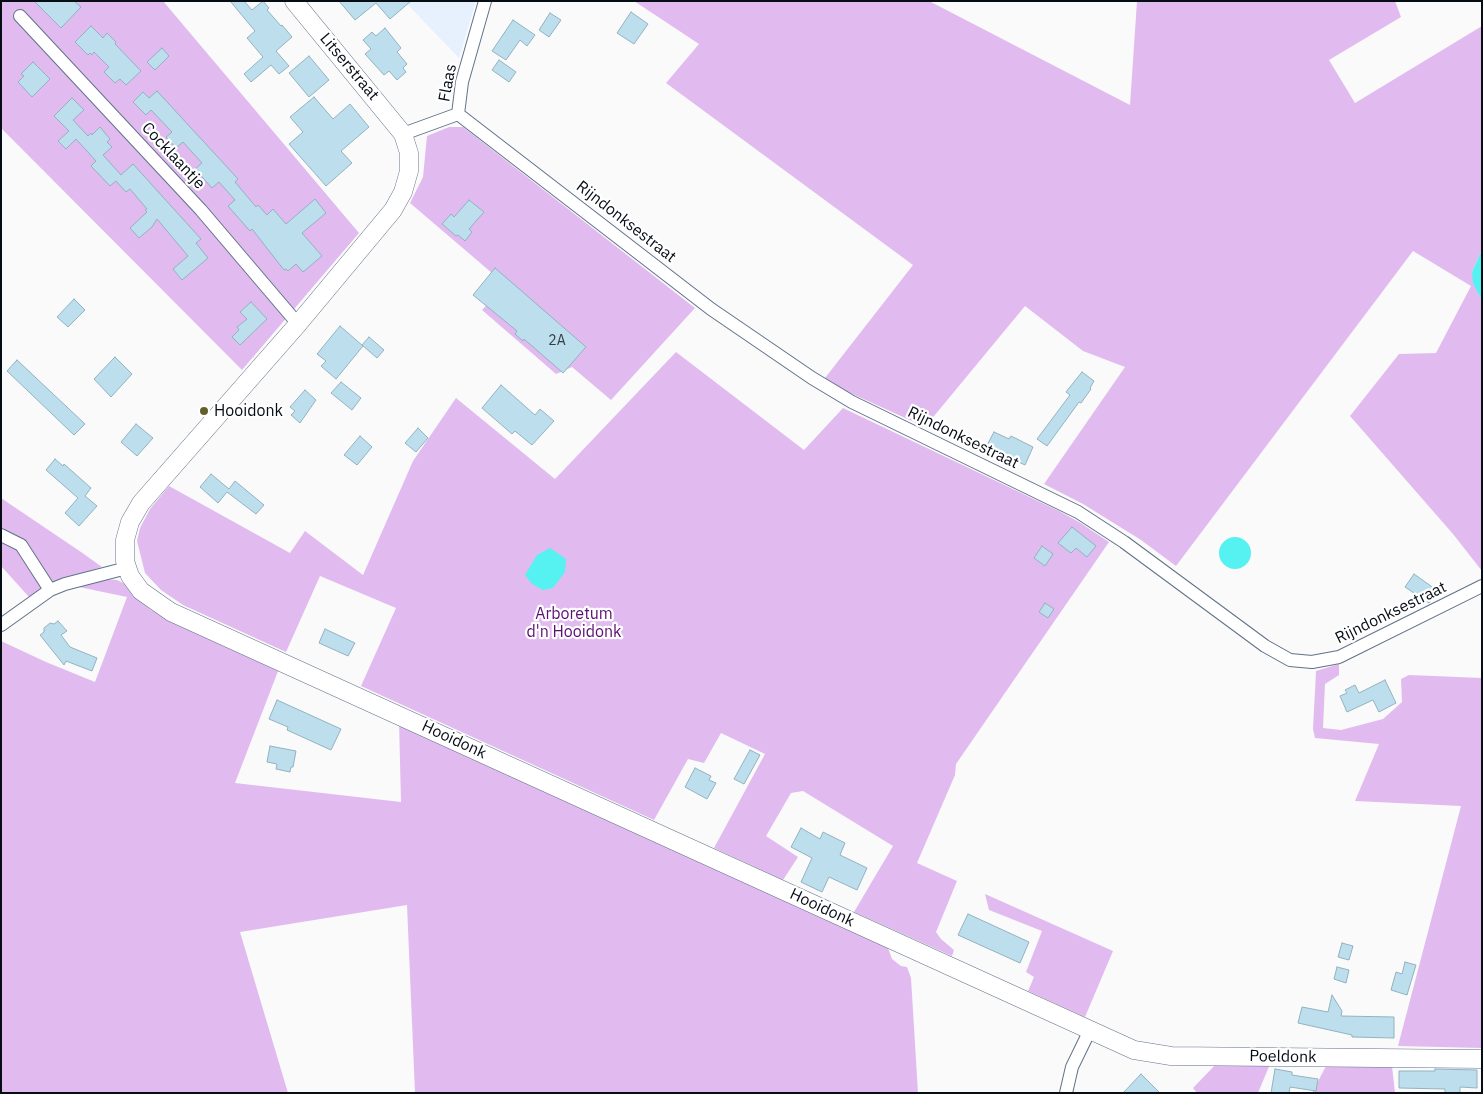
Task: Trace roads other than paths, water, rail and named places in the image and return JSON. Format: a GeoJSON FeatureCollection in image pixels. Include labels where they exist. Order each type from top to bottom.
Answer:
{"type":"FeatureCollection","features":[{"type":"Feature","properties":{"kind":"street","name":"Litserstraat"},"geometry":{"type":"LineString","coordinates":[[294,1],[403,134]]}},
{"type":"Feature","properties":{"kind":"street","name":"Flaas"},"geometry":{"type":"LineString","coordinates":[[403,134],[458,114],[462,82],[485,1]]}},
{"type":"Feature","properties":{"kind":"street","name":"Cocklaantje"},"geometry":{"type":"LineString","coordinates":[[20,16],[201,210],[298,324]]}},
{"type":"Feature","properties":{"kind":"street","name":"Rijndonksestraat"},"geometry":{"type":"LineString","coordinates":[[458,114],[711,309],[812,378],[852,402],[1078,512],[1124,542],[1265,646],[1290,660],[1312,662],[1339,658],[1482,586]]}},
{"type":"Feature","properties":{"kind":"street","name":"Hooidonk"},"geometry":{"type":"LineString","coordinates":[[403,134],[409,153],[409,171],[403,192],[393,210],[298,324],[141,503],[130,522],[125,540],[125,561],[130,576],[141,591],[171,612],[1090,1030]]}},
{"type":"Feature","properties":{"kind":"street"},"geometry":{"type":"LineString","coordinates":[[1,535],[21,545],[50,590]]}},
{"type":"Feature","properties":{"kind":"street"},"geometry":{"type":"LineString","coordinates":[[1,625],[15,613],[50,590],[65,584],[127,568]]}},
{"type":"Feature","properties":{"kind":"street"},"geometry":{"type":"LineString","coordinates":[[1066,1093],[1072,1067],[1090,1030]]}},
{"type":"Feature","properties":{"kind":"street","name":"Poeldonk"},"geometry":{"type":"LineString","coordinates":[[1090,1030],[1134,1050],[1172,1056],[1482,1059]]}},
{"type":"Feature","properties":{"kind":"water"},"geometry":{"type":"Polygon","coordinates":[[[1482,250],[1482,299],[1473,283],[1472,272],[1482,250]]]}},
{"type":"Feature","properties":{"kind":"water"},"geometry":{"type":"Polygon","coordinates":[[[1235,537],[1241,538],[1246,542],[1250,547],[1250,559],[1246,564],[1241,568],[1235,569],[1229,568],[1224,564],[1220,559],[1219,553],[1220,547],[1224,542],[1229,538],[1235,537]]]}},
{"type":"Feature","properties":{"kind":"water"},"geometry":{"type":"Polygon","coordinates":[[[550,548],[566,559],[565,572],[553,588],[543,590],[532,584],[525,575],[537,555],[550,548]]]}},
{"type":"Feature","properties":{"kind":"place","name":"Hooidonk"},"geometry":{"type":"Point","coordinates":[204,411]}},
{"type":"Feature","properties":{"kind":"park label","name":"Arboretum d'n Hooidonk"},"geometry":{"type":"Point","coordinates":[574,623]}}]}
